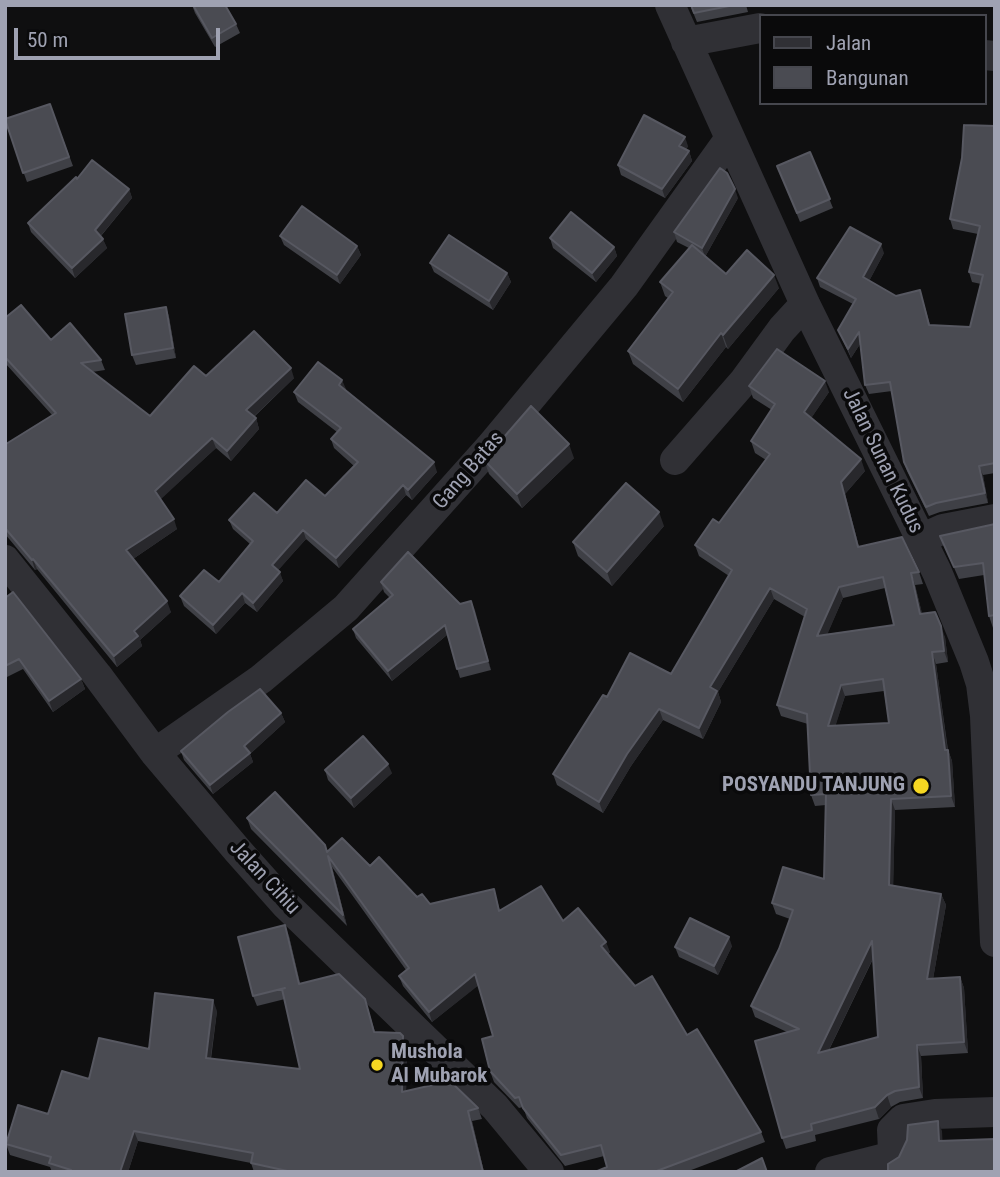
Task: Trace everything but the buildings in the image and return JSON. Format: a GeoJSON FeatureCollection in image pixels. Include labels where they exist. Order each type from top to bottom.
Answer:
{"type":"FeatureCollection","features":[{"type":"Feature","properties":{"kind":"street","name":"Jalan Sunan Kudus"},"geometry":{"type":"LineString","coordinates":[[670,5],[805,304],[960,625],[981,684],[990,795],[995,942]]}},
{"type":"Feature","properties":{"kind":"street"},"geometry":{"type":"LineString","coordinates":[[686,41],[758,28]]}},
{"type":"Feature","properties":{"kind":"street","name":"Gang Batas"},"geometry":{"type":"LineString","coordinates":[[155,753],[261,679],[346,608],[481,457],[624,286],[730,138]]}},
{"type":"Feature","properties":{"kind":"street"},"geometry":{"type":"LineString","coordinates":[[675,460],[744,381],[782,329],[805,304]]}},
{"type":"Feature","properties":{"kind":"street"},"geometry":{"type":"LineString","coordinates":[[920,539],[943,529],[995,519]]}},
{"type":"Feature","properties":{"kind":"street","name":"Jalan Cihiu"},"geometry":{"type":"LineString","coordinates":[[9,573],[97,675],[155,753],[238,852],[286,905],[488,1099],[549,1172]]}},
{"type":"Feature","properties":{"kind":"street"},"geometry":{"type":"LineString","coordinates":[[830,1172],[888,1157],[893,1151],[892,1130],[903,1119],[935,1114],[995,1112]]}},
{"type":"Feature","properties":{"kind":"place","name":"POSYANDU TANJUNG"},"geometry":{"type":"Point","coordinates":[921,786]}},
{"type":"Feature","properties":{"kind":"place","name":"Mushola Al Mubarok"},"geometry":{"type":"Point","coordinates":[377,1065]}}]}
